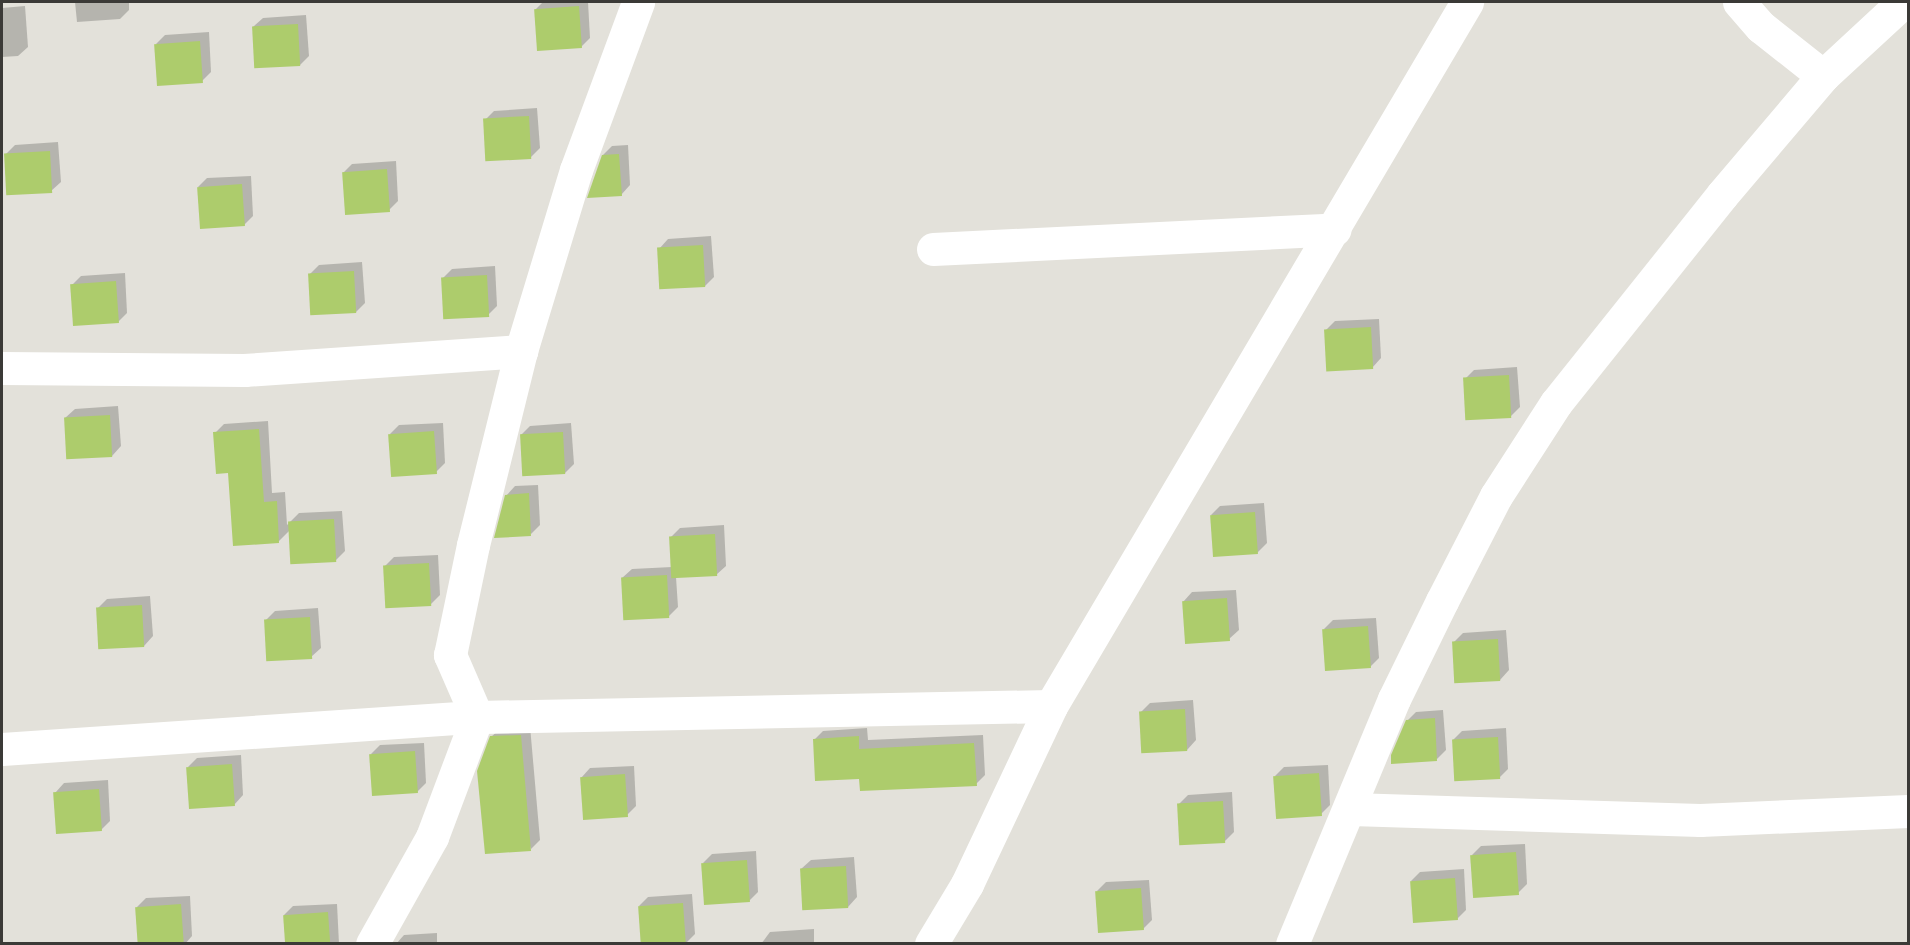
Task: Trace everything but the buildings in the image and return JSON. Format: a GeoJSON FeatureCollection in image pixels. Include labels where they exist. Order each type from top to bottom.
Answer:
{"type":"FeatureCollection","features":[{"type":"Feature","properties":{"kind":"street"},"geometry":{"type":"LineString","coordinates":[[372,944],[432,837],[477,717],[450,655],[521,351],[576,170],[638,2]]}},
{"type":"Feature","properties":{"kind":"street"},"geometry":{"type":"LineString","coordinates":[[931,944],[967,884],[1051,706],[1335,229],[1467,2]]}},
{"type":"Feature","properties":{"kind":"street"},"geometry":{"type":"LineString","coordinates":[[1739,2],[1761,27],[1823,76]]}},
{"type":"Feature","properties":{"kind":"street"},"geometry":{"type":"LineString","coordinates":[[1292,944],[1351,809],[1394,699],[1496,496],[1556,403],[1722,195],[1823,76],[1903,2]]}},
{"type":"Feature","properties":{"kind":"street"},"geometry":{"type":"LineString","coordinates":[[933,249],[1335,229]]}},
{"type":"Feature","properties":{"kind":"street"},"geometry":{"type":"LineString","coordinates":[[2,368],[244,370],[521,351]]}},
{"type":"Feature","properties":{"kind":"street"},"geometry":{"type":"LineString","coordinates":[[2,749],[477,717],[1051,706]]}},
{"type":"Feature","properties":{"kind":"street"},"geometry":{"type":"LineString","coordinates":[[1351,809],[1700,820],[1908,811]]}}]}
